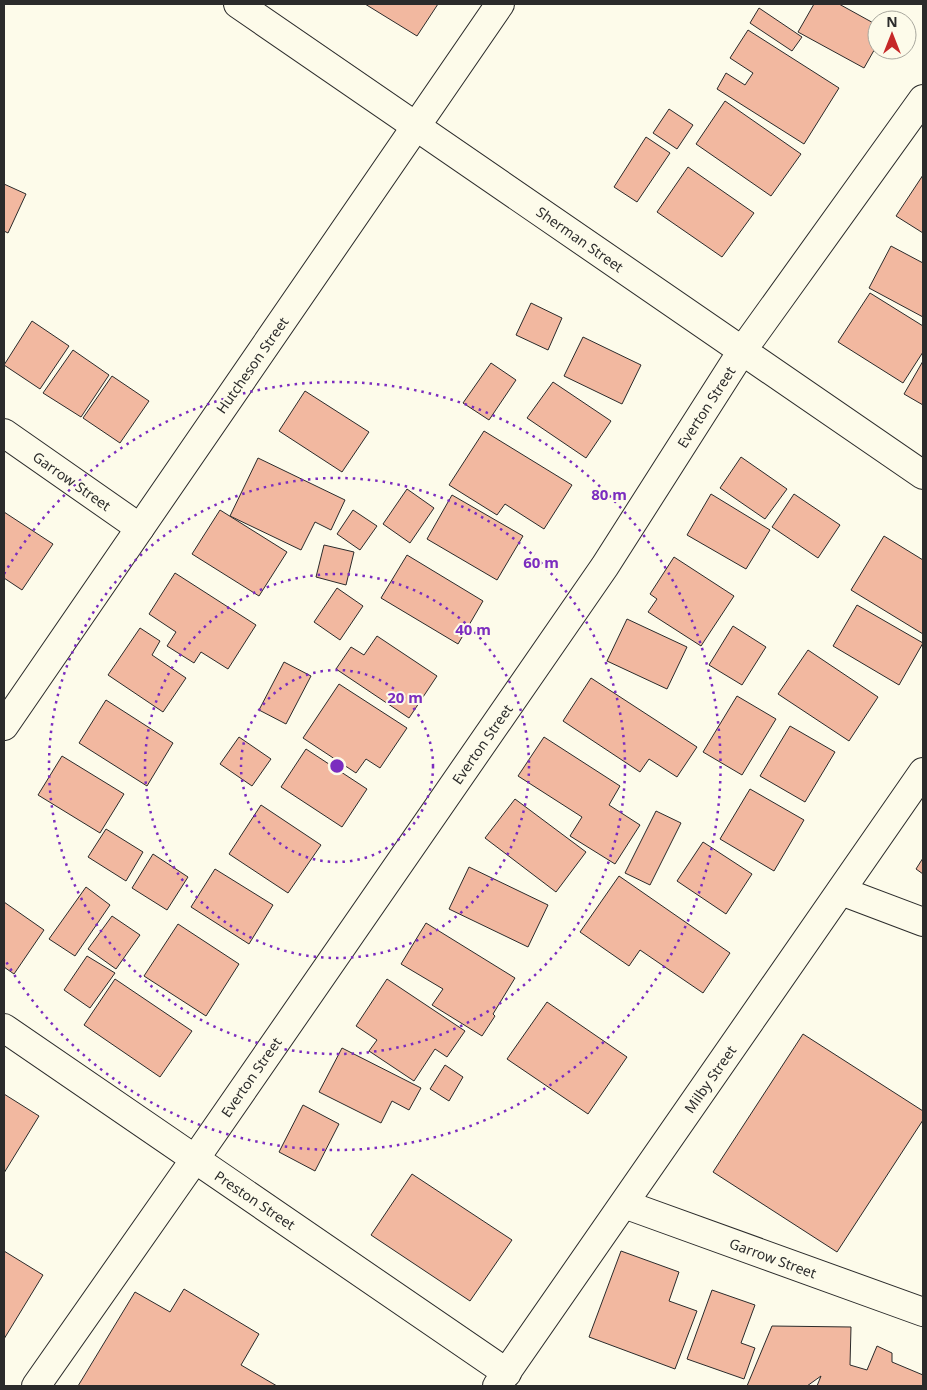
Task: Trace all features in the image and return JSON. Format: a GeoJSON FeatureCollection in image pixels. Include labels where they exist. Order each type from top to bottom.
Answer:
{"type":"FeatureCollection","features":[{"type":"Feature","properties":{"kind":"street","name":"Sherman Street"},"geometry":{"type":"LineString","coordinates":[[238,4],[923,475]]}},
{"type":"Feature","properties":{"kind":"street","name":"Hutcheson Street"},"geometry":{"type":"LineString","coordinates":[[4,726],[500,4]]}},
{"type":"Feature","properties":{"kind":"street","name":"Everton Street"},"geometry":{"type":"LineString","coordinates":[[36,1386],[605,566],[742,351],[923,99]]}},
{"type":"Feature","properties":{"kind":"street","name":"Garrow Street"},"geometry":{"type":"LineString","coordinates":[[4,433],[140,528]]}},
{"type":"Feature","properties":{"kind":"street","name":"Milby Street"},"geometry":{"type":"LineString","coordinates":[[502,1380],[923,772]]}},
{"type":"Feature","properties":{"kind":"street"},"geometry":{"type":"LineString","coordinates":[[841,891],[923,922]]}},
{"type":"Feature","properties":{"kind":"street","name":"Preston Street"},"geometry":{"type":"LineString","coordinates":[[4,1028],[195,1159],[502,1380]]}},
{"type":"Feature","properties":{"kind":"street","name":"Garrow Street"},"geometry":{"type":"LineString","coordinates":[[624,1204],[923,1312]]}},
{"type":"Feature","properties":{"kind":"building"},"geometry":{"type":"Polygon","coordinates":[[[365,4],[438,4],[417,36],[365,4]]]}},
{"type":"Feature","properties":{"kind":"building"},"geometry":{"type":"Polygon","coordinates":[[[814,4],[839,4],[867,19],[867,60],[869,60],[864,68],[798,32],[814,4]]]}},
{"type":"Feature","properties":{"kind":"building"},"geometry":{"type":"Polygon","coordinates":[[[759,8],[802,37],[792,51],[750,23],[759,8]]]}},
{"type":"Feature","properties":{"kind":"building"},"geometry":{"type":"Polygon","coordinates":[[[748,30],[839,88],[804,144],[717,89],[726,73],[745,85],[753,73],[730,58],[748,30]]]}},
{"type":"Feature","properties":{"kind":"building"},"geometry":{"type":"Polygon","coordinates":[[[725,101],[801,154],[771,196],[696,144],[725,101]]]}},
{"type":"Feature","properties":{"kind":"building"},"geometry":{"type":"Polygon","coordinates":[[[669,109],[693,125],[677,149],[653,133],[669,109]]]}},
{"type":"Feature","properties":{"kind":"building"},"geometry":{"type":"Polygon","coordinates":[[[646,137],[670,153],[637,202],[614,187],[646,137]]]}},
{"type":"Feature","properties":{"kind":"building"},"geometry":{"type":"Polygon","coordinates":[[[688,167],[754,213],[722,257],[657,212],[688,167]]]}},
{"type":"Feature","properties":{"kind":"building"},"geometry":{"type":"Polygon","coordinates":[[[923,175],[923,233],[896,216],[923,175]]]}},
{"type":"Feature","properties":{"kind":"building"},"geometry":{"type":"Polygon","coordinates":[[[4,184],[26,194],[8,233],[4,231],[4,184]]]}},
{"type":"Feature","properties":{"kind":"building"},"geometry":{"type":"Polygon","coordinates":[[[891,246],[923,263],[923,317],[869,288],[891,246]]]}},
{"type":"Feature","properties":{"kind":"building"},"geometry":{"type":"Polygon","coordinates":[[[870,293],[923,326],[923,352],[903,383],[838,342],[870,293]]]}},
{"type":"Feature","properties":{"kind":"building"},"geometry":{"type":"Polygon","coordinates":[[[531,303],[562,318],[548,350],[516,335],[531,303]]]}},
{"type":"Feature","properties":{"kind":"building"},"geometry":{"type":"Polygon","coordinates":[[[32,321],[69,346],[40,389],[4,365],[32,321]]]}},
{"type":"Feature","properties":{"kind":"building"},"geometry":{"type":"Polygon","coordinates":[[[583,337],[641,365],[622,404],[564,376],[583,337]]]}},
{"type":"Feature","properties":{"kind":"building"},"geometry":{"type":"Polygon","coordinates":[[[73,350],[109,375],[81,417],[43,393],[73,350]]]}},
{"type":"Feature","properties":{"kind":"building"},"geometry":{"type":"Polygon","coordinates":[[[923,361],[923,405],[904,394],[923,361]]]}},
{"type":"Feature","properties":{"kind":"building"},"geometry":{"type":"Polygon","coordinates":[[[491,363],[516,380],[489,420],[463,403],[491,363]]]}},
{"type":"Feature","properties":{"kind":"building"},"geometry":{"type":"Polygon","coordinates":[[[112,376],[149,401],[120,443],[83,418],[112,376]]]}},
{"type":"Feature","properties":{"kind":"building"},"geometry":{"type":"Polygon","coordinates":[[[553,382],[611,421],[586,458],[527,418],[553,382]]]}},
{"type":"Feature","properties":{"kind":"building"},"geometry":{"type":"Polygon","coordinates":[[[305,391],[369,432],[342,472],[279,431],[305,391]]]}},
{"type":"Feature","properties":{"kind":"building"},"geometry":{"type":"Polygon","coordinates":[[[484,431],[572,485],[544,529],[505,504],[497,515],[449,485],[484,431]]]}},
{"type":"Feature","properties":{"kind":"building"},"geometry":{"type":"Polygon","coordinates":[[[741,457],[787,489],[765,519],[720,488],[741,457]]]}},
{"type":"Feature","properties":{"kind":"building"},"geometry":{"type":"Polygon","coordinates":[[[258,458],[345,500],[331,530],[315,522],[301,550],[230,516],[258,458]]]}},
{"type":"Feature","properties":{"kind":"building"},"geometry":{"type":"Polygon","coordinates":[[[407,489],[434,508],[410,543],[383,524],[407,489]]]}},
{"type":"Feature","properties":{"kind":"building"},"geometry":{"type":"Polygon","coordinates":[[[711,494],[770,530],[746,569],[687,535],[711,494]]]}},
{"type":"Feature","properties":{"kind":"building"},"geometry":{"type":"Polygon","coordinates":[[[794,494],[840,525],[818,558],[772,527],[794,494]]]}},
{"type":"Feature","properties":{"kind":"building"},"geometry":{"type":"Polygon","coordinates":[[[452,495],[523,536],[497,580],[427,539],[452,495]]]}},
{"type":"Feature","properties":{"kind":"building"},"geometry":{"type":"Polygon","coordinates":[[[220,510],[287,552],[259,596],[192,554],[220,510]]]}},
{"type":"Feature","properties":{"kind":"building"},"geometry":{"type":"Polygon","coordinates":[[[353,510],[377,526],[360,550],[337,534],[353,510]]]}},
{"type":"Feature","properties":{"kind":"building"},"geometry":{"type":"Polygon","coordinates":[[[4,512],[53,544],[22,590],[4,578],[4,512]]]}},
{"type":"Feature","properties":{"kind":"building"},"geometry":{"type":"Polygon","coordinates":[[[884,536],[923,560],[923,634],[851,590],[884,536]]]}},
{"type":"Feature","properties":{"kind":"building"},"geometry":{"type":"Polygon","coordinates":[[[324,545],[354,552],[346,585],[316,577],[324,545]]]}},
{"type":"Feature","properties":{"kind":"building"},"geometry":{"type":"Polygon","coordinates":[[[407,555],[483,601],[458,644],[381,598],[407,555]]]}},
{"type":"Feature","properties":{"kind":"building"},"geometry":{"type":"Polygon","coordinates":[[[674,557],[734,596],[701,646],[648,612],[657,599],[650,594],[674,557]]]}},
{"type":"Feature","properties":{"kind":"building"},"geometry":{"type":"Polygon","coordinates":[[[175,573],[256,625],[228,669],[201,652],[194,663],[167,646],[176,632],[149,614],[175,573]]]}},
{"type":"Feature","properties":{"kind":"building"},"geometry":{"type":"Polygon","coordinates":[[[337,588],[363,606],[340,640],[314,622],[337,588]]]}},
{"type":"Feature","properties":{"kind":"building"},"geometry":{"type":"Polygon","coordinates":[[[857,605],[923,643],[899,685],[833,646],[857,605]]]}},
{"type":"Feature","properties":{"kind":"building"},"geometry":{"type":"Polygon","coordinates":[[[627,619],[687,647],[667,689],[607,661],[627,619]]]}},
{"type":"Feature","properties":{"kind":"building"},"geometry":{"type":"Polygon","coordinates":[[[733,626],[766,647],[742,685],[709,665],[733,626]]]}},
{"type":"Feature","properties":{"kind":"building"},"geometry":{"type":"Polygon","coordinates":[[[140,628],[160,641],[152,655],[186,678],[163,712],[108,675],[140,628]]]}},
{"type":"Feature","properties":{"kind":"building"},"geometry":{"type":"Polygon","coordinates":[[[377,636],[437,676],[409,718],[336,669],[351,647],[364,655],[377,636]]]}},
{"type":"Feature","properties":{"kind":"building"},"geometry":{"type":"Polygon","coordinates":[[[808,650],[878,697],[849,741],[778,694],[808,650]]]}},
{"type":"Feature","properties":{"kind":"building"},"geometry":{"type":"Polygon","coordinates":[[[284,662],[311,676],[286,724],[259,710],[284,662]]]}},
{"type":"Feature","properties":{"kind":"building"},"geometry":{"type":"Polygon","coordinates":[[[591,678],[697,747],[677,777],[649,759],[640,772],[563,721],[591,678]]]}},
{"type":"Feature","properties":{"kind":"building"},"geometry":{"type":"Polygon","coordinates":[[[339,684],[407,728],[380,768],[366,759],[356,773],[303,738],[339,684]]]}},
{"type":"Feature","properties":{"kind":"building"},"geometry":{"type":"Polygon","coordinates":[[[737,696],[776,719],[742,775],[703,752],[737,696]]]}},
{"type":"Feature","properties":{"kind":"building"},"geometry":{"type":"Polygon","coordinates":[[[106,700],[173,743],[147,786],[79,743],[106,700]]]}},
{"type":"Feature","properties":{"kind":"building"},"geometry":{"type":"Polygon","coordinates":[[[790,726],[835,752],[805,802],[760,776],[790,726]]]}},
{"type":"Feature","properties":{"kind":"building"},"geometry":{"type":"Polygon","coordinates":[[[239,737],[271,759],[252,786],[220,764],[239,737]]]}},
{"type":"Feature","properties":{"kind":"building"},"geometry":{"type":"Polygon","coordinates":[[[544,737],[620,786],[609,805],[640,825],[615,864],[570,836],[582,817],[518,776],[544,737]]]}},
{"type":"Feature","properties":{"kind":"building"},"geometry":{"type":"Polygon","coordinates":[[[306,749],[367,789],[342,827],[281,787],[306,749]]]}},
{"type":"Feature","properties":{"kind":"building"},"geometry":{"type":"Polygon","coordinates":[[[62,756],[124,794],[100,833],[38,795],[62,756]]]}},
{"type":"Feature","properties":{"kind":"building"},"geometry":{"type":"Polygon","coordinates":[[[750,789],[804,820],[774,871],[720,839],[750,789]]]}},
{"type":"Feature","properties":{"kind":"building"},"geometry":{"type":"Polygon","coordinates":[[[515,799],[586,852],[556,892],[485,838],[515,799]]]}},
{"type":"Feature","properties":{"kind":"building"},"geometry":{"type":"Polygon","coordinates":[[[261,805],[321,845],[288,893],[229,854],[261,805]]]}},
{"type":"Feature","properties":{"kind":"building"},"geometry":{"type":"Polygon","coordinates":[[[656,811],[681,823],[650,885],[625,873],[656,811]]]}},
{"type":"Feature","properties":{"kind":"building"},"geometry":{"type":"Polygon","coordinates":[[[106,829],[143,852],[126,881],[88,857],[106,829]]]}},
{"type":"Feature","properties":{"kind":"building"},"geometry":{"type":"Polygon","coordinates":[[[703,842],[752,874],[726,914],[677,881],[703,842]]]}},
{"type":"Feature","properties":{"kind":"building"},"geometry":{"type":"Polygon","coordinates":[[[153,854],[188,877],[167,910],[132,888],[153,854]]]}},
{"type":"Feature","properties":{"kind":"building"},"geometry":{"type":"Polygon","coordinates":[[[923,858],[923,874],[916,869],[923,858]]]}},
{"type":"Feature","properties":{"kind":"building"},"geometry":{"type":"Polygon","coordinates":[[[469,867],[548,905],[528,947],[449,909],[469,867]]]}},
{"type":"Feature","properties":{"kind":"building"},"geometry":{"type":"Polygon","coordinates":[[[215,869],[273,905],[249,944],[191,907],[215,869]]]}},
{"type":"Feature","properties":{"kind":"building"},"geometry":{"type":"Polygon","coordinates":[[[619,876],[730,953],[703,993],[640,950],[629,966],[580,932],[619,876]]]}},
{"type":"Feature","properties":{"kind":"building"},"geometry":{"type":"Polygon","coordinates":[[[86,887],[110,905],[75,956],[49,939],[86,887]]]}},
{"type":"Feature","properties":{"kind":"building"},"geometry":{"type":"Polygon","coordinates":[[[4,902],[44,930],[14,974],[4,967],[4,902]]]}},
{"type":"Feature","properties":{"kind":"building"},"geometry":{"type":"Polygon","coordinates":[[[112,916],[140,935],[116,969],[88,949],[112,916]]]}},
{"type":"Feature","properties":{"kind":"building"},"geometry":{"type":"Polygon","coordinates":[[[426,923],[515,978],[482,1036],[432,1005],[443,989],[401,964],[426,923]]]}},
{"type":"Feature","properties":{"kind":"building"},"geometry":{"type":"Polygon","coordinates":[[[178,924],[239,964],[206,1016],[144,976],[178,924]]]}},
{"type":"Feature","properties":{"kind":"building"},"geometry":{"type":"Polygon","coordinates":[[[87,956],[115,973],[90,1008],[64,990],[87,956]]]}},
{"type":"Feature","properties":{"kind":"building"},"geometry":{"type":"Polygon","coordinates":[[[115,979],[192,1031],[160,1077],[84,1025],[115,979]]]}},
{"type":"Feature","properties":{"kind":"building"},"geometry":{"type":"Polygon","coordinates":[[[387,979],[465,1031],[447,1057],[435,1049],[414,1081],[369,1051],[377,1040],[356,1026],[387,979]]]}},
{"type":"Feature","properties":{"kind":"building"},"geometry":{"type":"Polygon","coordinates":[[[547,1002],[627,1057],[588,1114],[507,1059],[547,1002]]]}},
{"type":"Feature","properties":{"kind":"building"},"geometry":{"type":"Polygon","coordinates":[[[803,1034],[923,1111],[923,1120],[837,1252],[713,1172],[803,1034]]]}},
{"type":"Feature","properties":{"kind":"building"},"geometry":{"type":"Polygon","coordinates":[[[342,1048],[421,1088],[409,1110],[392,1101],[381,1123],[319,1092],[342,1048]]]}},
{"type":"Feature","properties":{"kind":"building"},"geometry":{"type":"Polygon","coordinates":[[[445,1065],[463,1077],[449,1101],[430,1089],[445,1065]]]}},
{"type":"Feature","properties":{"kind":"building"},"geometry":{"type":"Polygon","coordinates":[[[4,1094],[39,1116],[4,1173],[4,1094]]]}},
{"type":"Feature","properties":{"kind":"building"},"geometry":{"type":"Polygon","coordinates":[[[303,1105],[339,1124],[315,1171],[279,1152],[303,1105]]]}},
{"type":"Feature","properties":{"kind":"building"},"geometry":{"type":"Polygon","coordinates":[[[412,1174],[512,1240],[470,1301],[371,1235],[412,1174]]]}},
{"type":"Feature","properties":{"kind":"building"},"geometry":{"type":"Polygon","coordinates":[[[4,1251],[43,1275],[4,1339],[4,1251]]]}},
{"type":"Feature","properties":{"kind":"building"},"geometry":{"type":"Polygon","coordinates":[[[621,1251],[679,1272],[669,1301],[697,1311],[675,1369],[589,1337],[621,1251]]]}},
{"type":"Feature","properties":{"kind":"building"},"geometry":{"type":"Polygon","coordinates":[[[184,1289],[259,1334],[241,1365],[277,1386],[78,1386],[135,1292],[170,1312],[184,1289]]]}},
{"type":"Feature","properties":{"kind":"building"},"geometry":{"type":"Polygon","coordinates":[[[712,1290],[755,1305],[741,1343],[755,1348],[744,1379],[687,1359],[712,1290]]]}},
{"type":"Feature","properties":{"kind":"building"},"geometry":{"type":"Polygon","coordinates":[[[772,1326],[851,1327],[850,1365],[867,1370],[877,1346],[892,1353],[892,1362],[923,1375],[923,1386],[817,1386],[821,1376],[807,1386],[747,1386],[772,1326]]]}}]}
